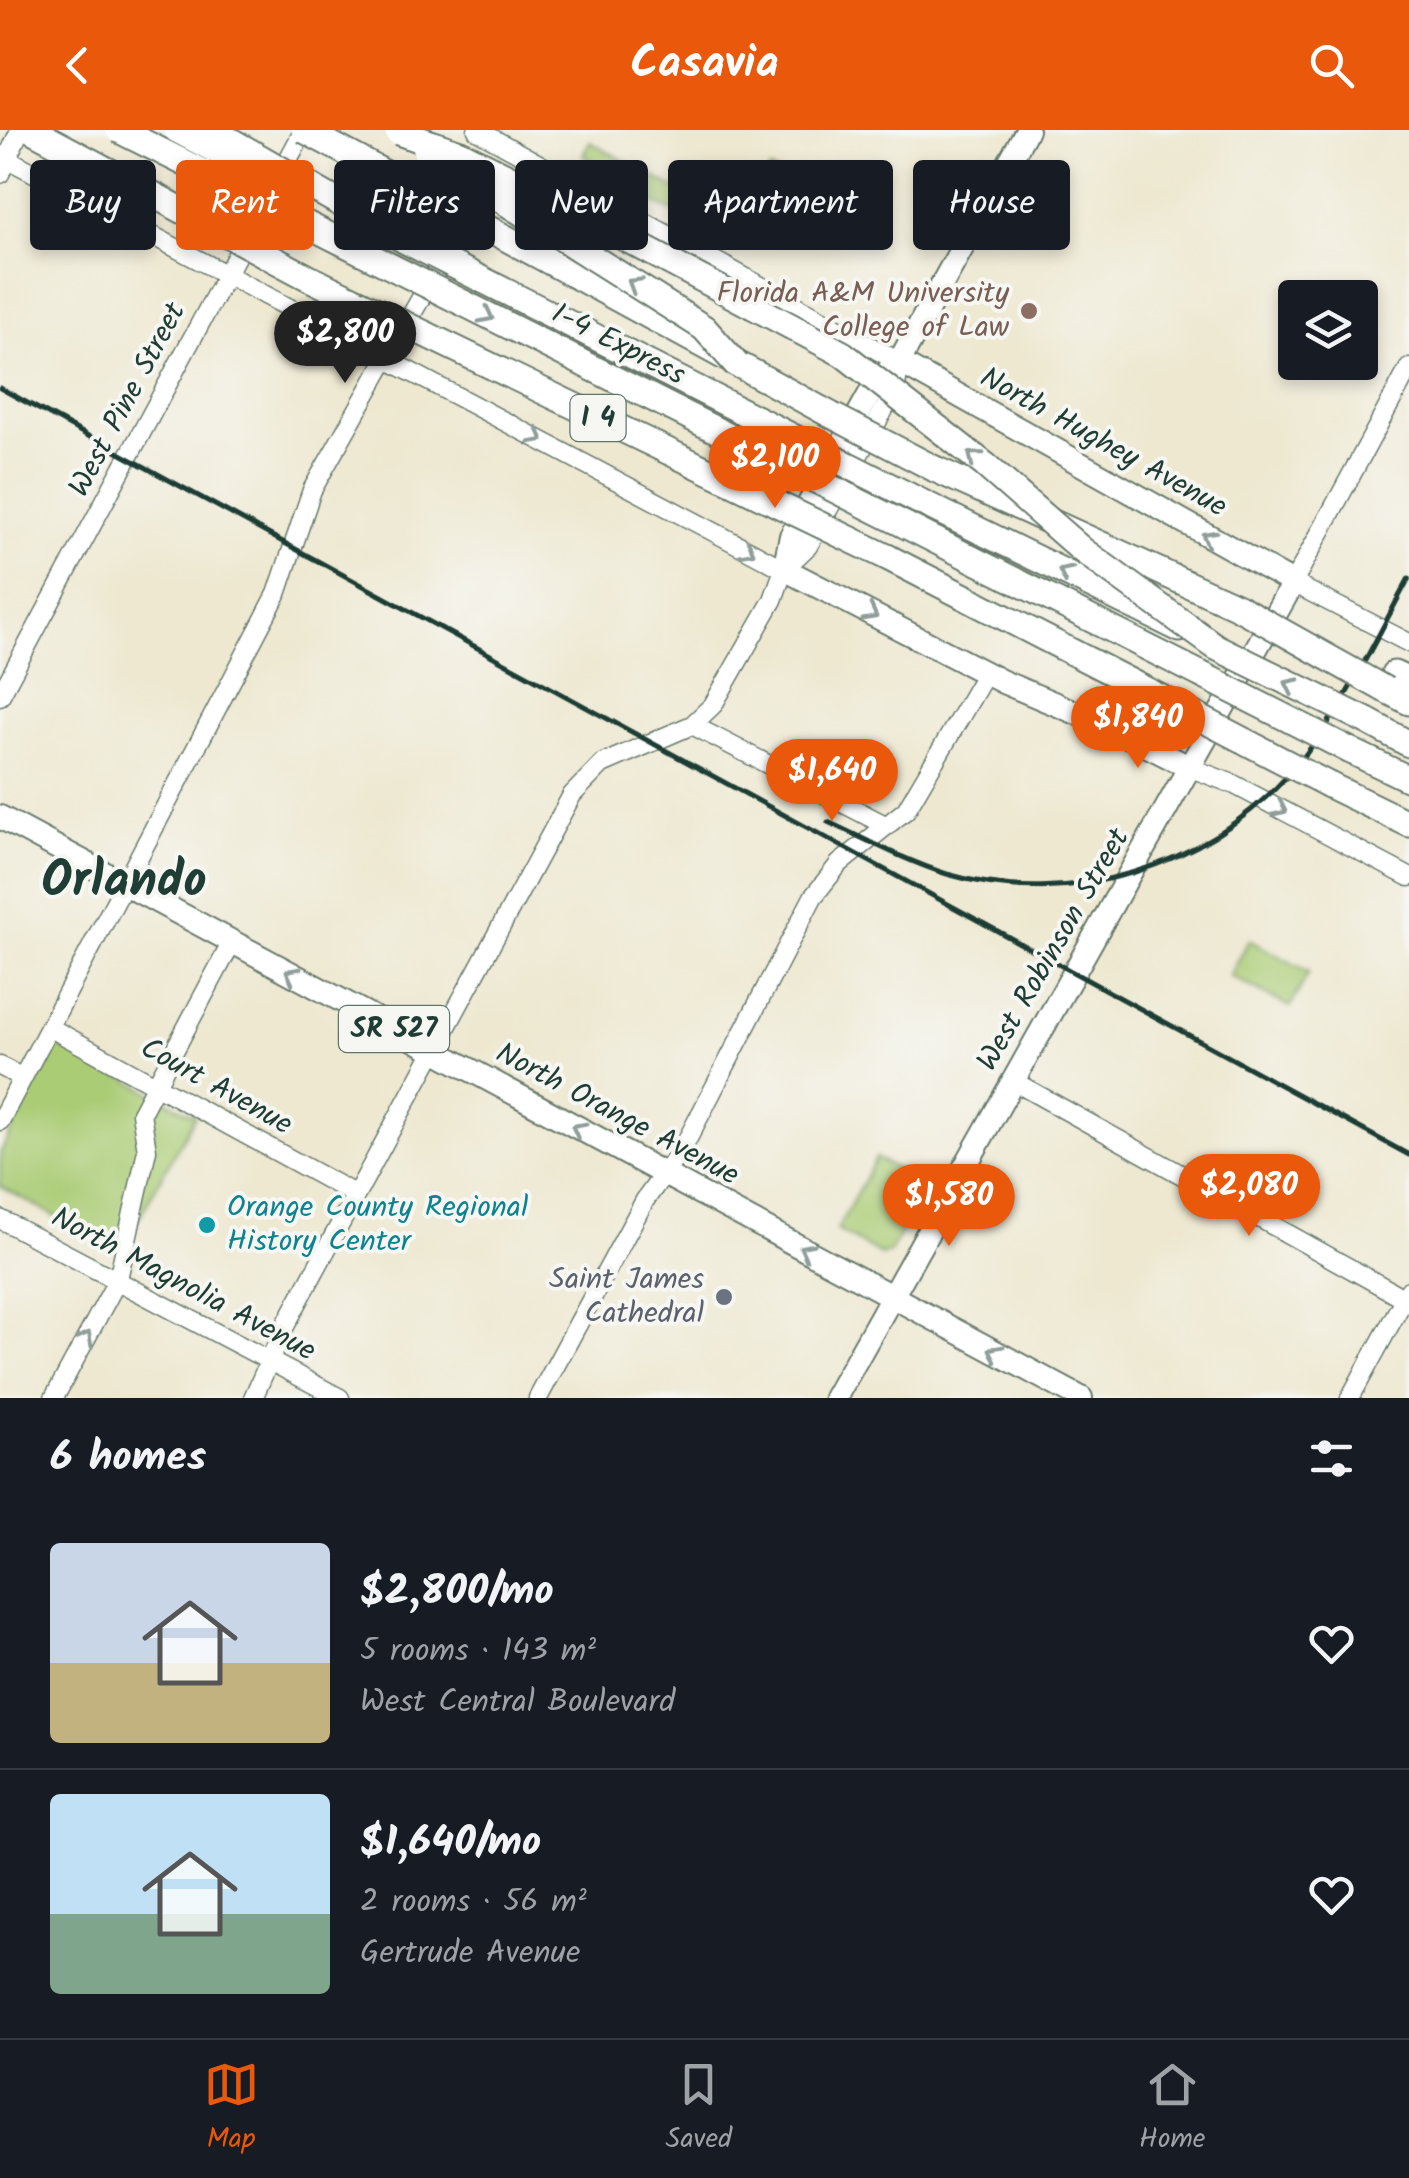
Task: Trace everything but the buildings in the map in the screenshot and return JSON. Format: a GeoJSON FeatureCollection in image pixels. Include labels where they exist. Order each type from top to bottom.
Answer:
{"type":"FeatureCollection","features":[{"type":"Feature","properties":{"kind":"highway","name":"I 4"},"geometry":{"type":"LineString","coordinates":[[32,130],[309,278],[887,557],[1409,824]]}},
{"type":"Feature","properties":{"kind":"highway","name":"I-4 Express"},"geometry":{"type":"LineString","coordinates":[[118,130],[1409,779]]}},
{"type":"Feature","properties":{"kind":"highway"},"geometry":{"type":"LineString","coordinates":[[177,130],[334,206]]}},
{"type":"Feature","properties":{"kind":"highway","name":"I-4 Express"},"geometry":{"type":"LineString","coordinates":[[212,130],[334,200]]}},
{"type":"Feature","properties":{"kind":"highway"},"geometry":{"type":"LineString","coordinates":[[304,130],[935,469],[1238,607],[1399,686]]}},
{"type":"Feature","properties":{"kind":"highway"},"geometry":{"type":"LineString","coordinates":[[396,131],[704,328],[737,365]]}},
{"type":"Feature","properties":{"kind":"highway"},"geometry":{"type":"LineString","coordinates":[[396,131],[460,153],[768,310],[843,354],[939,428],[1082,550],[1216,647]]}},
{"type":"Feature","properties":{"kind":"highway","name":"I-4 Express"},"geometry":{"type":"LineString","coordinates":[[424,250],[1409,744]]}},
{"type":"Feature","properties":{"kind":"main road"},"geometry":{"type":"LineString","coordinates":[[1027,130],[900,362],[878,379],[790,536],[784,569],[986,673],[1192,768]]}},
{"type":"Feature","properties":{"kind":"main road","name":"North Hughey Avenue"},"geometry":{"type":"LineString","coordinates":[[900,362],[1294,583]]}},
{"type":"Feature","properties":{"kind":"main road","name":"West Robinson Street"},"geometry":{"type":"LineString","coordinates":[[835,1398],[1294,583]]}},
{"type":"Feature","properties":{"kind":"main road","name":"SR 527"},"geometry":{"type":"LineString","coordinates":[[0,817],[125,883]]}},
{"type":"Feature","properties":{"kind":"main road","name":"North Orange Avenue"},"geometry":{"type":"LineString","coordinates":[[125,883],[1081,1398]]}},
{"type":"Feature","properties":{"kind":"street"},"geometry":{"type":"LineString","coordinates":[[20,130],[2,163],[389,357],[784,569],[773,600],[718,698],[692,725],[610,760],[576,788],[356,1195],[252,1398]]}},
{"type":"Feature","properties":{"kind":"street","name":"West Pine Street"},"geometry":{"type":"LineString","coordinates":[[0,696],[304,130]]}},
{"type":"Feature","properties":{"kind":"street","name":"North Hughey Avenue"},"geometry":{"type":"LineString","coordinates":[[477,130],[511,138],[900,362]]}},
{"type":"Feature","properties":{"kind":"street"},"geometry":{"type":"LineString","coordinates":[[0,1121],[277,594],[308,498],[511,138]]}},
{"type":"Feature","properties":{"kind":"street","name":"West Robinson Street"},"geometry":{"type":"LineString","coordinates":[[1294,583],[1409,368]]}},
{"type":"Feature","properties":{"kind":"street","name":"North Hughey Avenue"},"geometry":{"type":"LineString","coordinates":[[1294,583],[1409,643]]}},
{"type":"Feature","properties":{"kind":"street"},"geometry":{"type":"LineString","coordinates":[[538,1398],[730,1061],[813,896],[839,864],[893,823],[986,673]]}},
{"type":"Feature","properties":{"kind":"street"},"geometry":{"type":"LineString","coordinates":[[692,725],[893,823]]}},
{"type":"Feature","properties":{"kind":"street"},"geometry":{"type":"LineString","coordinates":[[1192,768],[1233,784],[1409,877]]}},
{"type":"Feature","properties":{"kind":"street"},"geometry":{"type":"LineString","coordinates":[[54,1398],[118,1279],[148,1150],[141,1112],[232,942]]}},
{"type":"Feature","properties":{"kind":"street","name":"Court Avenue"},"geometry":{"type":"LineString","coordinates":[[50,1027],[356,1195]]}},
{"type":"Feature","properties":{"kind":"street"},"geometry":{"type":"LineString","coordinates":[[0,1066],[23,1078]]}},
{"type":"Feature","properties":{"kind":"street"},"geometry":{"type":"LineString","coordinates":[[1014,1081],[1407,1295],[1350,1398]]}},
{"type":"Feature","properties":{"kind":"street","name":"North Magnolia Avenue"},"geometry":{"type":"LineString","coordinates":[[0,1220],[340,1398]]}},
{"type":"Feature","properties":{"kind":"green space"},"geometry":{"type":"Polygon","coordinates":[[[590,142],[623,160],[590,160],[583,155],[590,142]]]}},
{"type":"Feature","properties":{"kind":"green space"},"geometry":{"type":"Polygon","coordinates":[[[648,174],[668,185],[668,209],[648,199],[648,174]]]}},
{"type":"Feature","properties":{"kind":"green space"},"geometry":{"type":"Polygon","coordinates":[[[1249,940],[1309,972],[1290,1007],[1230,976],[1249,940]]]}},
{"type":"Feature","properties":{"kind":"green space"},"geometry":{"type":"Polygon","coordinates":[[[57,1041],[195,1116],[120,1252],[0,1186],[0,1153],[18,1119],[21,1100],[57,1041]]]}},
{"type":"Feature","properties":{"kind":"green space"},"geometry":{"type":"Polygon","coordinates":[[[876,1158],[926,1185],[890,1253],[881,1255],[837,1230],[876,1158]]]}},
{"type":"Feature","properties":{"kind":"railway"},"geometry":{"type":"LineString","coordinates":[[0,388],[1409,1155]]}},
{"type":"Feature","properties":{"kind":"railway"},"geometry":{"type":"LineString","coordinates":[[828,822],[932,869],[994,884],[1041,887],[1087,883],[1177,856],[1219,834],[1291,772],[1341,703],[1409,578]]}},
{"type":"Feature","properties":{"kind":"place","name":"Florida A&M University College of Law"},"geometry":{"type":"Point","coordinates":[1029,311]}},
{"type":"Feature","properties":{"kind":"place","name":"Orange County Regional History Center"},"geometry":{"type":"Point","coordinates":[207,1225]}},
{"type":"Feature","properties":{"kind":"place","name":"Saint James Cathedral"},"geometry":{"type":"Point","coordinates":[724,1297]}},
{"type":"Feature","properties":{"kind":"district","name":"Orlando"},"geometry":{"type":"Point","coordinates":[124,883]}}]}
